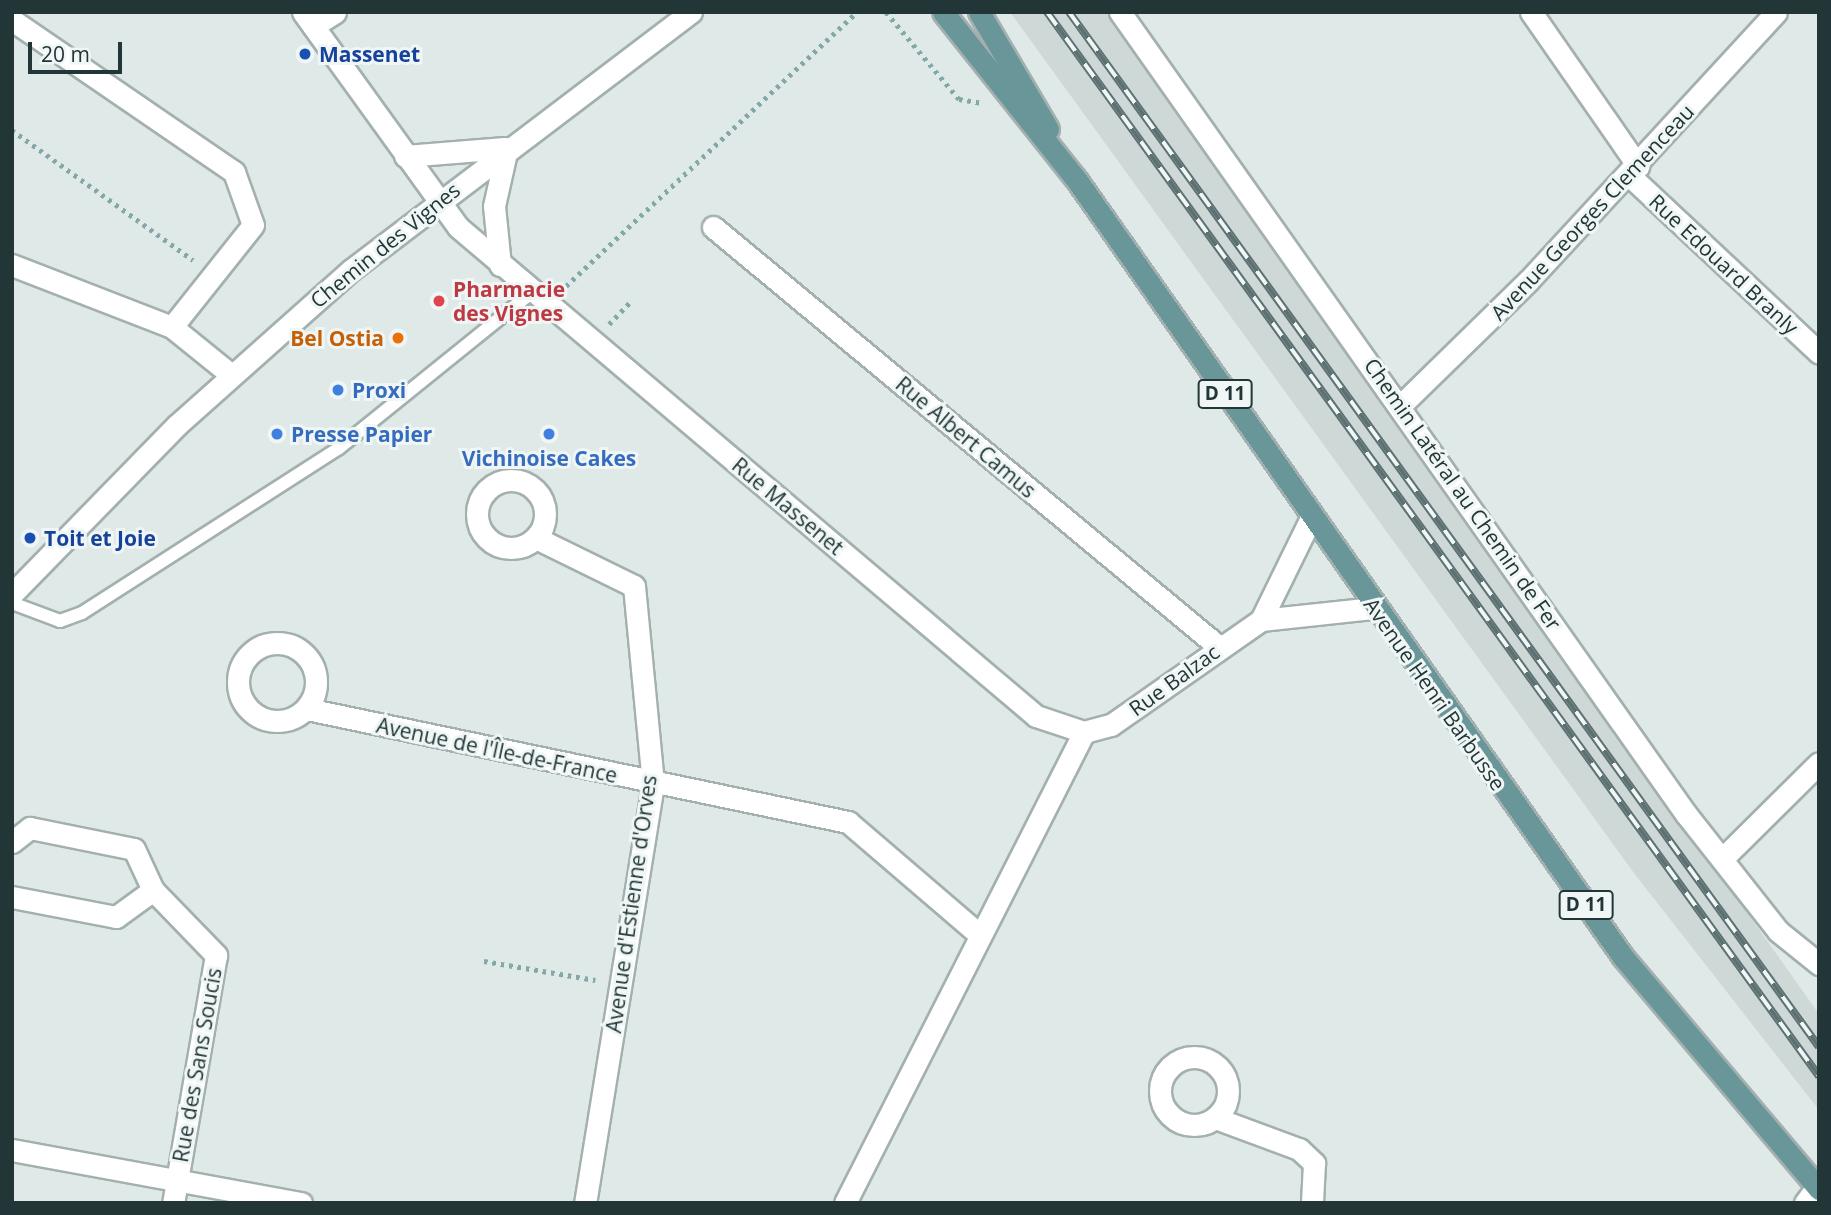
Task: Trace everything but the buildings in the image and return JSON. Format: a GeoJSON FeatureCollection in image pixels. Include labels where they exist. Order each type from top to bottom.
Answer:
{"type":"FeatureCollection","features":[{"type":"Feature","properties":{"kind":"main road","name":"Avenue Henri Barbusse"},"geometry":{"type":"LineString","coordinates":[[943,12],[1076,179],[1374,608],[1623,957],[1814,1193]]}},
{"type":"Feature","properties":{"kind":"main road","name":"Avenue Henri Barbusse"},"geometry":{"type":"LineString","coordinates":[[979,12],[1076,179]]}},
{"type":"Feature","properties":{"kind":"street"},"geometry":{"type":"LineString","coordinates":[[308,19],[335,12]]}},
{"type":"Feature","properties":{"kind":"street","name":"Chemin des Vignes"},"geometry":{"type":"LineString","coordinates":[[12,594],[230,374],[435,204],[691,12]]}},
{"type":"Feature","properties":{"kind":"street","name":"Chemin Latéral au Chemin de Fer"},"geometry":{"type":"LineString","coordinates":[[1120,12],[1402,404],[1722,859],[1778,931],[1819,964]]}},
{"type":"Feature","properties":{"kind":"street","name":"Rue Edouard Branly"},"geometry":{"type":"LineString","coordinates":[[1531,12],[1633,170],[1819,353]]}},
{"type":"Feature","properties":{"kind":"street","name":"Avenue Georges Clemenceau"},"geometry":{"type":"LineString","coordinates":[[1402,404],[1633,170],[1776,12]]}},
{"type":"Feature","properties":{"kind":"street","name":"Rue Massenet"},"geometry":{"type":"LineString","coordinates":[[308,19],[405,156],[435,204],[500,265],[1036,716],[1084,732]]}},
{"type":"Feature","properties":{"kind":"street"},"geometry":{"type":"LineString","coordinates":[[12,20],[234,172],[253,225],[172,327]]}},
{"type":"Feature","properties":{"kind":"street"},"geometry":{"type":"LineString","coordinates":[[405,156],[507,148],[494,205],[500,265]]}},
{"type":"Feature","properties":{"kind":"street","name":"Rue Albert Camus"},"geometry":{"type":"LineString","coordinates":[[713,228],[1219,647]]}},
{"type":"Feature","properties":{"kind":"street"},"geometry":{"type":"LineString","coordinates":[[12,265],[172,327],[230,374]]}},
{"type":"Feature","properties":{"kind":"street"},"geometry":{"type":"LineString","coordinates":[[1261,620],[1311,518]]}},
{"type":"Feature","properties":{"kind":"street","name":"Avenue d'Estienne d'Orves"},"geometry":{"type":"LineString","coordinates":[[536,538],[634,586],[653,784],[585,1203]]}},
{"type":"Feature","properties":{"kind":"street","name":"Rue Balzac"},"geometry":{"type":"LineString","coordinates":[[1084,732],[1111,725],[1261,620],[1374,608]]}},
{"type":"Feature","properties":{"kind":"street","name":"Avenue de l'Île-de-France"},"geometry":{"type":"LineString","coordinates":[[307,709],[653,784],[848,822],[980,935]]}},
{"type":"Feature","properties":{"kind":"street"},"geometry":{"type":"LineString","coordinates":[[845,1203],[1084,732]]}},
{"type":"Feature","properties":{"kind":"street"},"geometry":{"type":"LineString","coordinates":[[1722,859],[1819,763]]}},
{"type":"Feature","properties":{"kind":"street"},"geometry":{"type":"LineString","coordinates":[[12,842],[30,828],[134,849],[153,890],[116,918],[12,897]]}},
{"type":"Feature","properties":{"kind":"street","name":"Rue des Sans Soucis"},"geometry":{"type":"LineString","coordinates":[[153,890],[216,955],[178,1180]]}},
{"type":"Feature","properties":{"kind":"street"},"geometry":{"type":"LineString","coordinates":[[1215,1118],[1299,1149],[1314,1163],[1312,1203]]}},
{"type":"Feature","properties":{"kind":"street"},"geometry":{"type":"LineString","coordinates":[[12,1150],[295,1202]]}},
{"type":"Feature","properties":{"kind":"street"},"geometry":{"type":"LineString","coordinates":[[173,1203],[178,1180]]}},
{"type":"Feature","properties":{"kind":"lane"},"geometry":{"type":"LineString","coordinates":[[12,603],[51,619],[82,613],[339,448],[539,298]]}},
{"type":"Feature","properties":{"kind":"path"},"geometry":{"type":"LineString","coordinates":[[539,298],[857,12]]}},
{"type":"Feature","properties":{"kind":"path"},"geometry":{"type":"LineString","coordinates":[[886,12],[959,99],[986,104]]}},
{"type":"Feature","properties":{"kind":"path"},"geometry":{"type":"LineString","coordinates":[[12,130],[214,275]]}},
{"type":"Feature","properties":{"kind":"path"},"geometry":{"type":"LineString","coordinates":[[484,961],[620,985]]}},
{"type":"Feature","properties":{"kind":"shaded area"},"geometry":{"type":"Polygon","coordinates":[[[1010,12],[1107,12],[1819,1014],[1819,1110],[1634,873],[1010,12]]]}},
{"type":"Feature","properties":{"kind":"railway"},"geometry":{"type":"LineString","coordinates":[[1047,12],[1819,1076]]}},
{"type":"Feature","properties":{"kind":"railway"},"geometry":{"type":"LineString","coordinates":[[1069,12],[1819,1047]]}},
{"type":"Feature","properties":{"kind":"place","name":"Massenet"},"geometry":{"type":"Point","coordinates":[305,54]}},
{"type":"Feature","properties":{"kind":"place","name":"Pharmacie des Vignes"},"geometry":{"type":"Point","coordinates":[439,301]}},
{"type":"Feature","properties":{"kind":"place","name":"Bel Ostia"},"geometry":{"type":"Point","coordinates":[398,338]}},
{"type":"Feature","properties":{"kind":"place","name":"Proxi"},"geometry":{"type":"Point","coordinates":[338,390]}},
{"type":"Feature","properties":{"kind":"place","name":"Presse Papier"},"geometry":{"type":"Point","coordinates":[277,434]}},
{"type":"Feature","properties":{"kind":"place","name":"Vichinoise Cakes"},"geometry":{"type":"Point","coordinates":[549,434]}},
{"type":"Feature","properties":{"kind":"place","name":"Toit et Joie"},"geometry":{"type":"Point","coordinates":[30,538]}}]}
